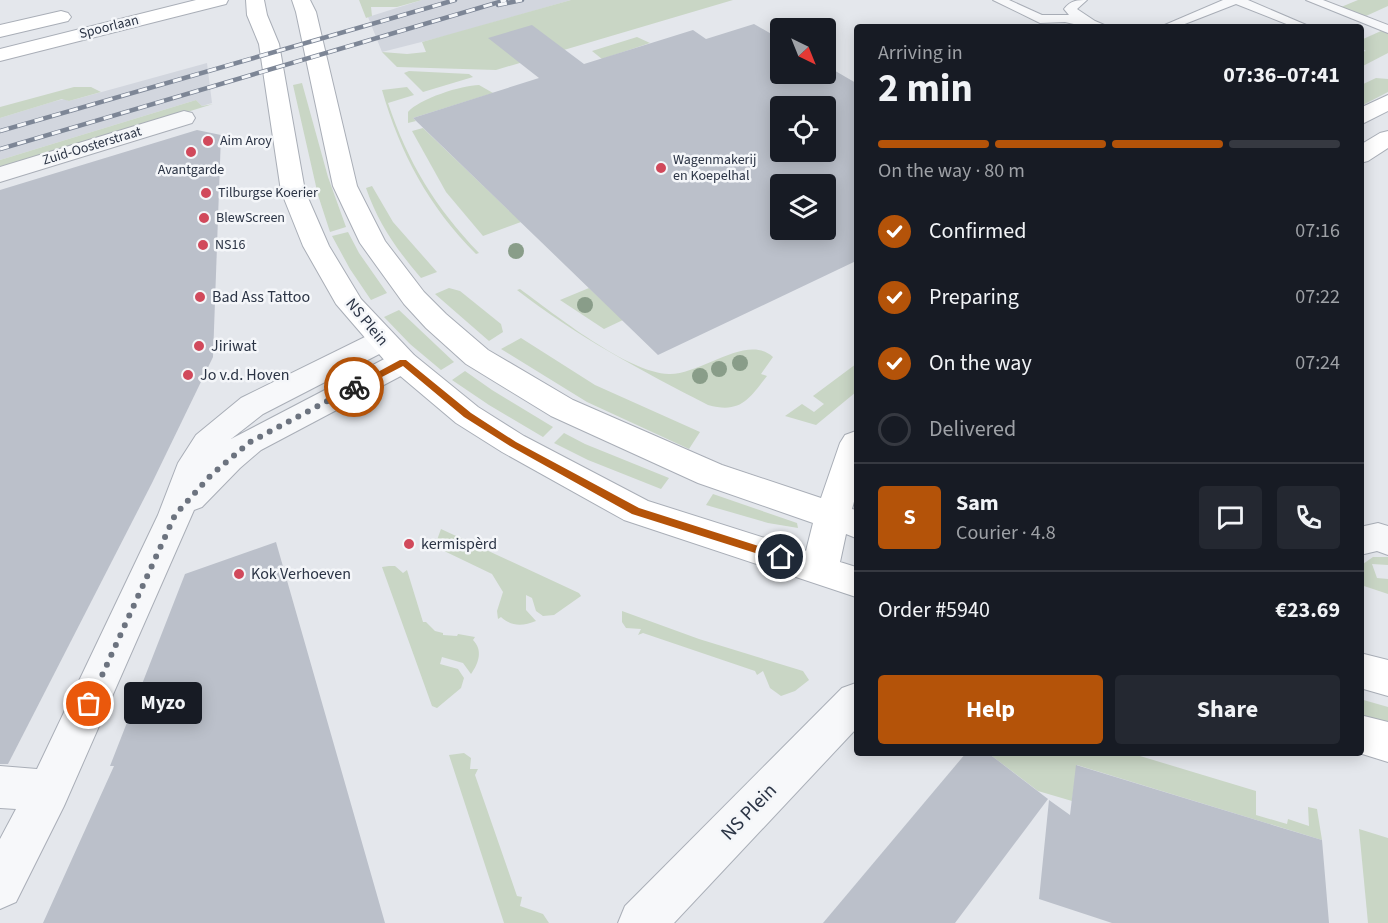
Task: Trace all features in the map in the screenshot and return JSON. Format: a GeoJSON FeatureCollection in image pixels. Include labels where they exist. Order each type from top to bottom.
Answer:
{"type":"FeatureCollection","features":[{"type":"Feature","properties":{"kind":"street","name":"Spoorlaan"},"geometry":{"type":"LineString","coordinates":[[0,55],[219,0]]}},
{"type":"Feature","properties":{"kind":"street","name":"NS Plein"},"geometry":{"type":"LineString","coordinates":[[255,0],[257,15],[269,44],[293,191],[316,246],[350,304],[392,351],[467,415],[513,444],[636,511],[854,581]]}},
{"type":"Feature","properties":{"kind":"street"},"geometry":{"type":"LineString","coordinates":[[301,0],[306,12],[345,186],[373,243],[414,298],[436,321],[484,362],[562,408],[710,474],[844,520]]}},
{"type":"Feature","properties":{"kind":"street","name":"Spoorlaan"},"geometry":{"type":"LineString","coordinates":[[0,31],[78,13]]}},
{"type":"Feature","properties":{"kind":"street"},"geometry":{"type":"LineString","coordinates":[[1364,115],[1388,102]]}},
{"type":"Feature","properties":{"kind":"street","name":"Zuid-Oosterstraat"},"geometry":{"type":"LineString","coordinates":[[0,175],[184,118]]}},
{"type":"Feature","properties":{"kind":"street"},"geometry":{"type":"LineString","coordinates":[[1364,153],[1388,138]]}},
{"type":"Feature","properties":{"kind":"street"},"geometry":{"type":"LineString","coordinates":[[0,886],[49,790],[175,515],[211,475],[250,442],[392,351]]}},
{"type":"Feature","properties":{"kind":"street"},"geometry":{"type":"LineString","coordinates":[[820,569],[844,520],[854,456]]}},
{"type":"Feature","properties":{"kind":"street"},"geometry":{"type":"LineString","coordinates":[[1364,540],[1378,537],[1388,541]]}},
{"type":"Feature","properties":{"kind":"street"},"geometry":{"type":"LineString","coordinates":[[1364,671],[1388,678]]}},
{"type":"Feature","properties":{"kind":"street","name":"NS Plein"},"geometry":{"type":"LineString","coordinates":[[642,923],[854,703]]}},
{"type":"Feature","properties":{"kind":"street"},"geometry":{"type":"LineString","coordinates":[[1364,735],[1388,742]]}},
{"type":"Feature","properties":{"kind":"street"},"geometry":{"type":"LineString","coordinates":[[0,787],[49,790]]}},
{"type":"Feature","properties":{"kind":"lane"},"geometry":{"type":"LineString","coordinates":[[999,0],[1040,19],[1065,18],[1090,24]]}},
{"type":"Feature","properties":{"kind":"lane"},"geometry":{"type":"LineString","coordinates":[[1079,0],[1070,9],[1077,16],[1096,24]]}},
{"type":"Feature","properties":{"kind":"lane"},"geometry":{"type":"LineString","coordinates":[[1174,24],[1236,0],[1297,24]]}},
{"type":"Feature","properties":{"kind":"lane"},"geometry":{"type":"LineString","coordinates":[[1312,0],[1388,29]]}},
{"type":"Feature","properties":{"kind":"shaded area"},"geometry":{"type":"Polygon","coordinates":[[[422,0],[571,0],[382,52],[368,17],[422,0]]]}},
{"type":"Feature","properties":{"kind":"shaded area"},"geometry":{"type":"Polygon","coordinates":[[[207,63],[212,103],[202,106],[196,100],[0,160],[0,118],[52,102],[64,99],[69,101],[207,63]]]}},
{"type":"Feature","properties":{"kind":"green space"},"geometry":{"type":"Polygon","coordinates":[[[359,0],[422,0],[397,7],[371,7],[372,16],[366,18],[359,0]]]}},
{"type":"Feature","properties":{"kind":"green space"},"geometry":{"type":"Polygon","coordinates":[[[571,0],[733,0],[496,70],[397,67],[382,52],[407,54],[426,52],[422,42],[571,0]]]}},
{"type":"Feature","properties":{"kind":"green space"},"geometry":{"type":"Polygon","coordinates":[[[1358,0],[1388,0],[1388,6],[1366,16],[1341,7],[1358,0]]]}},
{"type":"Feature","properties":{"kind":"green space"},"geometry":{"type":"Polygon","coordinates":[[[1381,31],[1388,33],[1388,53],[1364,65],[1364,51],[1366,51],[1364,39],[1381,31]]]}},
{"type":"Feature","properties":{"kind":"green space"},"geometry":{"type":"Polygon","coordinates":[[[637,37],[650,43],[602,59],[592,51],[637,37]]]}},
{"type":"Feature","properties":{"kind":"green space"},"geometry":{"type":"Polygon","coordinates":[[[409,71],[469,74],[473,77],[423,92],[404,73],[409,71]]]}},
{"type":"Feature","properties":{"kind":"green space"},"geometry":{"type":"Polygon","coordinates":[[[1376,78],[1388,79],[1388,92],[1364,104],[1364,84],[1376,78]]]}},
{"type":"Feature","properties":{"kind":"green space"},"geometry":{"type":"Polygon","coordinates":[[[302,83],[328,177],[346,227],[330,232],[318,195],[293,85],[302,83]]]}},
{"type":"Feature","properties":{"kind":"green space"},"geometry":{"type":"Polygon","coordinates":[[[479,85],[493,93],[413,118],[416,121],[408,123],[408,112],[421,102],[452,90],[479,85]]]}},
{"type":"Feature","properties":{"kind":"green space"},"geometry":{"type":"Polygon","coordinates":[[[74,87],[91,87],[101,92],[69,101],[62,99],[0,118],[0,107],[74,87]]]}},
{"type":"Feature","properties":{"kind":"green space"},"geometry":{"type":"Polygon","coordinates":[[[407,87],[414,95],[388,103],[404,145],[436,201],[479,253],[476,254],[444,217],[430,198],[407,157],[382,90],[407,87]]]}},
{"type":"Feature","properties":{"kind":"green space"},"geometry":{"type":"Polygon","coordinates":[[[196,100],[202,106],[213,104],[0,170],[0,160],[196,100]]]}},
{"type":"Feature","properties":{"kind":"green space"},"geometry":{"type":"Polygon","coordinates":[[[423,128],[521,222],[483,236],[446,192],[412,131],[423,128]]]}},
{"type":"Feature","properties":{"kind":"green space"},"geometry":{"type":"Polygon","coordinates":[[[372,186],[393,222],[437,272],[421,278],[404,257],[389,236],[371,201],[366,188],[372,186]]]}},
{"type":"Feature","properties":{"kind":"green space"},"geometry":{"type":"Polygon","coordinates":[[[348,232],[359,253],[387,293],[371,300],[350,269],[332,236],[348,232]]]}},
{"type":"Feature","properties":{"kind":"green space"},"geometry":{"type":"Polygon","coordinates":[[[449,288],[460,291],[501,324],[503,332],[489,341],[435,294],[449,288]]]}},
{"type":"Feature","properties":{"kind":"green space"},"geometry":{"type":"Polygon","coordinates":[[[589,288],[623,320],[604,329],[560,300],[589,288]]]}},
{"type":"Feature","properties":{"kind":"green space"},"geometry":{"type":"Polygon","coordinates":[[[520,289],[571,327],[633,364],[652,371],[669,374],[682,373],[737,352],[750,350],[762,351],[773,357],[761,374],[767,376],[743,403],[729,407],[708,405],[634,366],[586,338],[517,290],[520,289]]]}},
{"type":"Feature","properties":{"kind":"green space"},"geometry":{"type":"Polygon","coordinates":[[[399,310],[454,362],[441,370],[410,344],[384,317],[399,310]]]}},
{"type":"Feature","properties":{"kind":"green space"},"geometry":{"type":"Polygon","coordinates":[[[521,338],[595,385],[700,432],[689,449],[587,402],[501,349],[521,338]]]}},
{"type":"Feature","properties":{"kind":"green space"},"geometry":{"type":"Polygon","coordinates":[[[854,365],[854,394],[816,425],[785,416],[802,404],[814,412],[824,404],[813,396],[854,365]]]}},
{"type":"Feature","properties":{"kind":"green space"},"geometry":{"type":"Polygon","coordinates":[[[465,371],[553,427],[543,437],[452,380],[465,371]]]}},
{"type":"Feature","properties":{"kind":"green space"},"geometry":{"type":"Polygon","coordinates":[[[564,433],[585,444],[669,478],[661,489],[588,460],[554,443],[564,433]]]}},
{"type":"Feature","properties":{"kind":"green space"},"geometry":{"type":"Polygon","coordinates":[[[713,494],[797,523],[798,528],[768,523],[706,505],[713,494]]]}},
{"type":"Feature","properties":{"kind":"green space"},"geometry":{"type":"Polygon","coordinates":[[[441,529],[579,593],[581,596],[554,615],[543,616],[536,611],[532,598],[526,595],[526,610],[536,621],[518,625],[509,623],[501,617],[498,619],[497,611],[503,592],[492,574],[440,549],[441,546],[437,540],[441,529]]]}},
{"type":"Feature","properties":{"kind":"green space"},"geometry":{"type":"Polygon","coordinates":[[[1373,557],[1388,557],[1388,565],[1372,564],[1377,578],[1388,579],[1388,594],[1364,586],[1364,563],[1373,557]]]}},
{"type":"Feature","properties":{"kind":"green space"},"geometry":{"type":"Polygon","coordinates":[[[395,566],[403,573],[407,570],[423,622],[443,635],[457,636],[458,634],[475,637],[473,640],[478,648],[479,657],[471,674],[463,663],[442,657],[440,664],[458,669],[464,678],[461,688],[437,708],[432,706],[382,567],[395,566]]]}},
{"type":"Feature","properties":{"kind":"green space"},"geometry":{"type":"Polygon","coordinates":[[[622,611],[699,639],[803,671],[809,680],[795,691],[781,696],[770,688],[763,671],[757,675],[755,671],[643,633],[638,635],[641,629],[626,628],[622,622],[622,611]]]}},
{"type":"Feature","properties":{"kind":"green space"},"geometry":{"type":"Polygon","coordinates":[[[1364,700],[1388,707],[1388,724],[1364,717],[1364,700]]]}},
{"type":"Feature","properties":{"kind":"green space"},"geometry":{"type":"Polygon","coordinates":[[[464,753],[471,758],[470,769],[478,769],[475,775],[517,896],[522,897],[520,906],[543,914],[549,923],[504,923],[449,755],[464,753]]]}},
{"type":"Feature","properties":{"kind":"green space"},"geometry":{"type":"Polygon","coordinates":[[[992,756],[1140,756],[1256,791],[1256,815],[1287,824],[1288,819],[1309,826],[1308,807],[1317,809],[1322,840],[1077,765],[1072,801],[1038,791],[992,756]]]}},
{"type":"Feature","properties":{"kind":"green space"},"geometry":{"type":"Polygon","coordinates":[[[1359,829],[1388,838],[1388,923],[1368,923],[1359,829]]]}},
{"type":"Feature","properties":{"kind":"building","name":"Wagenmakerij en Koepelhal"},"geometry":{"type":"Polygon","coordinates":[[[754,24],[770,33],[770,84],[836,84],[836,71],[854,82],[854,262],[658,355],[413,118],[539,78],[488,38],[532,25],[584,64],[693,30],[706,39],[754,24]]]}},
{"type":"Feature","properties":{"kind":"building"},"geometry":{"type":"Polygon","coordinates":[[[197,130],[221,135],[213,357],[152,483],[8,764],[0,764],[0,190],[197,130]]]}},
{"type":"Feature","properties":{"kind":"building"},"geometry":{"type":"Polygon","coordinates":[[[276,542],[385,923],[43,923],[114,766],[110,766],[185,574],[276,542]]]}},
{"type":"Feature","properties":{"kind":"building"},"geometry":{"type":"Polygon","coordinates":[[[963,756],[992,756],[1048,799],[955,923],[823,923],[963,756]]]}},
{"type":"Feature","properties":{"kind":"building"},"geometry":{"type":"Polygon","coordinates":[[[1076,765],[1322,840],[1329,923],[1112,923],[1039,899],[1049,800],[1070,815],[1076,765]]]}},
{"type":"Feature","properties":{"kind":"railway"},"geometry":{"type":"LineString","coordinates":[[0,131],[455,0]]}},
{"type":"Feature","properties":{"kind":"railway"},"geometry":{"type":"LineString","coordinates":[[0,149],[506,0]]}},
{"type":"Feature","properties":{"kind":"railway"},"geometry":{"type":"LineString","coordinates":[[498,5],[522,0]]}},
{"type":"Feature","properties":{"kind":"way so far"},"geometry":{"type":"LineString","coordinates":[[89,704],[175,515],[211,475],[250,442],[354,387]]}},
{"type":"Feature","properties":{"kind":"place","name":"Aim Aroy"},"geometry":{"type":"Point","coordinates":[208,141]}},
{"type":"Feature","properties":{"kind":"place","name":"Avantgarde"},"geometry":{"type":"Point","coordinates":[191,152]}},
{"type":"Feature","properties":{"kind":"place","name":"Wagenmakerij en Koepelhal"},"geometry":{"type":"Point","coordinates":[661,168]}},
{"type":"Feature","properties":{"kind":"place","name":"Tilburgse Koerier"},"geometry":{"type":"Point","coordinates":[206,193]}},
{"type":"Feature","properties":{"kind":"place","name":"BlewScreen"},"geometry":{"type":"Point","coordinates":[204,218]}},
{"type":"Feature","properties":{"kind":"place","name":"NS16"},"geometry":{"type":"Point","coordinates":[203,245]}},
{"type":"Feature","properties":{"kind":"place","name":"Bad Ass Tattoo"},"geometry":{"type":"Point","coordinates":[200,297]}},
{"type":"Feature","properties":{"kind":"place","name":"Jiriwat"},"geometry":{"type":"Point","coordinates":[199,346]}},
{"type":"Feature","properties":{"kind":"place","name":"Jo v.d. Hoven"},"geometry":{"type":"Point","coordinates":[188,375]}},
{"type":"Feature","properties":{"kind":"place","name":"kermispèrd"},"geometry":{"type":"Point","coordinates":[409,544]}},
{"type":"Feature","properties":{"kind":"place","name":"Kok Verhoeven"},"geometry":{"type":"Point","coordinates":[239,574]}},
{"type":"Feature","properties":{"kind":"place","name":"Myzo"},"geometry":{"type":"Point","coordinates":[89,704]}},
{"type":"Feature","properties":{"kind":"route"},"geometry":{"type":"LineString","coordinates":[[354,387],[403,362],[467,415],[513,444],[636,511],[781,557]]}}]}
